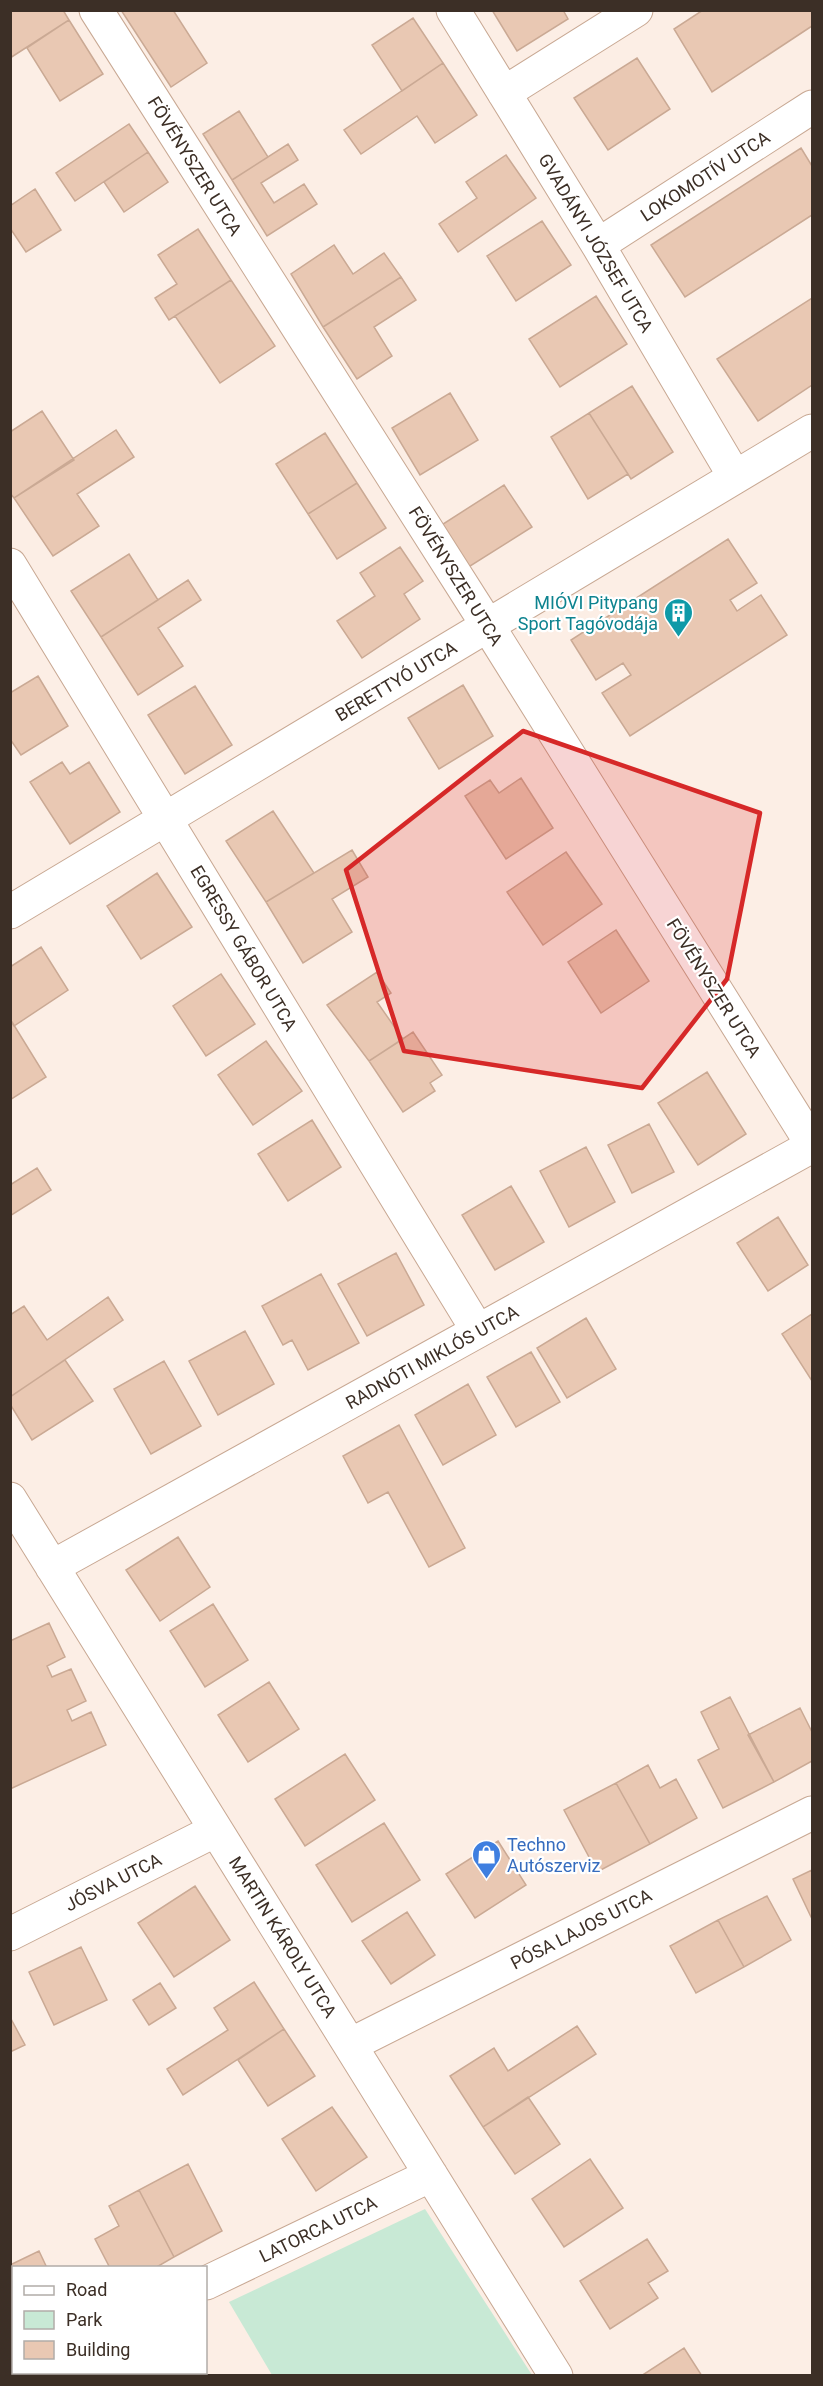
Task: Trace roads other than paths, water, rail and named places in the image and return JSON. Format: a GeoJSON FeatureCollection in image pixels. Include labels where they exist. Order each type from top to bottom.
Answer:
{"type":"FeatureCollection","features":[{"type":"Feature","properties":{"kind":"street","name":"FÖVÉNYSZER UTCA"},"geometry":{"type":"LineString","coordinates":[[96,10],[488,626],[813,1145]]}},
{"type":"Feature","properties":{"kind":"street","name":"GVADÁNYI JÓZSEF UTCA"},"geometry":{"type":"LineString","coordinates":[[453,10],[598,245],[735,477]]}},
{"type":"Feature","properties":{"kind":"street"},"geometry":{"type":"LineString","coordinates":[[504,93],[636,10]]}},
{"type":"Feature","properties":{"kind":"street","name":"LOKOMOTÍV UTCA"},"geometry":{"type":"LineString","coordinates":[[598,245],[813,107]]}},
{"type":"Feature","properties":{"kind":"street","name":"BERETTYÓ UTCA"},"geometry":{"type":"LineString","coordinates":[[10,912],[813,431]]}},
{"type":"Feature","properties":{"kind":"street","name":"EGRESSY GÁBOR UTCA"},"geometry":{"type":"LineString","coordinates":[[10,566],[478,1331]]}},
{"type":"Feature","properties":{"kind":"street","name":"RADNÓTI MIKLÓS UTCA"},"geometry":{"type":"LineString","coordinates":[[52,1567],[813,1145]]}},
{"type":"Feature","properties":{"kind":"street","name":"MARTIN KÁROLY UTCA"},"geometry":{"type":"LineString","coordinates":[[10,1499],[556,2376]]}},
{"type":"Feature","properties":{"kind":"street","name":"PÓSA LAJOS UTCA"},"geometry":{"type":"LineString","coordinates":[[350,2045],[813,1813]]}},
{"type":"Feature","properties":{"kind":"street","name":"JÓSVA UTCA"},"geometry":{"type":"LineString","coordinates":[[10,1934],[216,1830]]}},
{"type":"Feature","properties":{"kind":"street","name":"LATORCA UTCA"},"geometry":{"type":"LineString","coordinates":[[207,2283],[431,2175]]}},
{"type":"Feature","properties":{"kind":"place","name":"MIÓVI Pitypang Sport Tagóvodája"},"geometry":{"type":"Point","coordinates":[679,638]}},
{"type":"Feature","properties":{"kind":"place","name":"Techno Autószerviz"},"geometry":{"type":"Point","coordinates":[486,1880]}}]}
